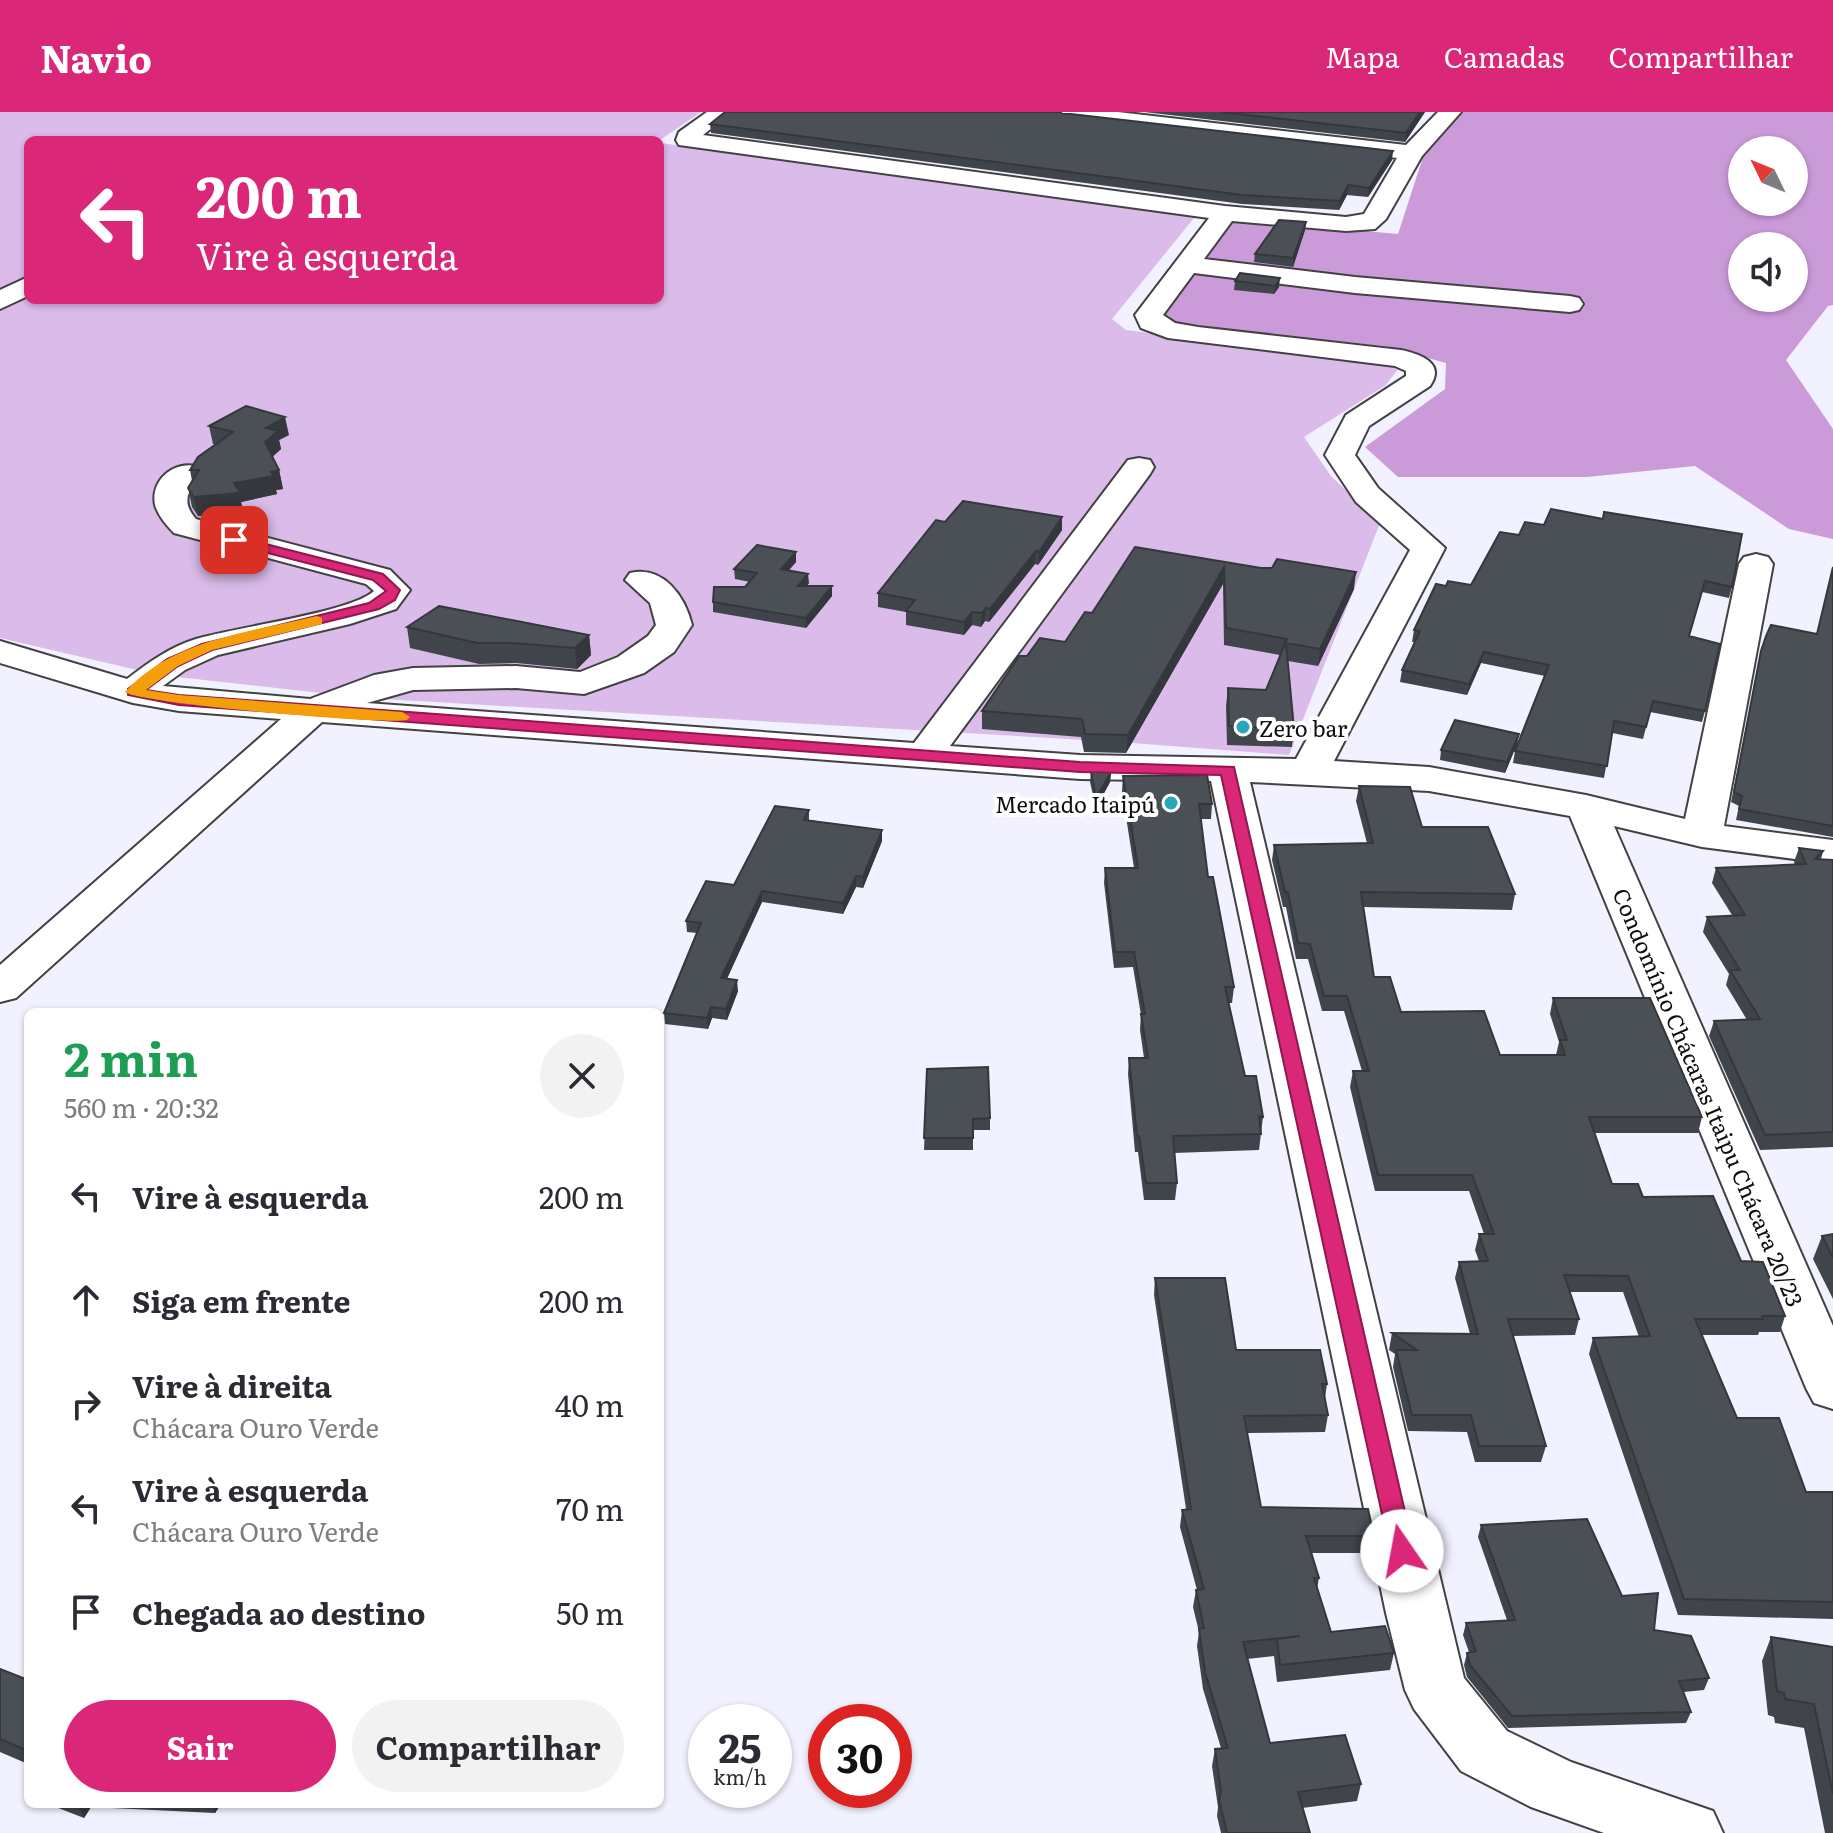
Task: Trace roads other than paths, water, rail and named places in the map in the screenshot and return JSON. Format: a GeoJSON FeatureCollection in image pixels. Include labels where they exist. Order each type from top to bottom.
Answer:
{"type":"FeatureCollection","features":[{"type":"Feature","properties":{"kind":"street"},"geometry":{"type":"LineString","coordinates":[[721,112],[687,140],[720,147],[1225,213],[1366,224],[1374,219],[1412,153],[1450,112]]}},
{"type":"Feature","properties":{"kind":"street"},"geometry":{"type":"LineString","coordinates":[[1062,112],[1412,153]]}},
{"type":"Feature","properties":{"kind":"street"},"geometry":{"type":"LineString","coordinates":[[1225,213],[1149,315],[1151,322],[1168,330],[1198,335],[1401,358],[1421,367],[1420,380],[1357,421],[1340,455],[1367,495],[1428,548],[1309,771]]}},
{"type":"Feature","properties":{"kind":"street"},"geometry":{"type":"LineString","coordinates":[[1186,264],[1355,285],[1570,304]]}},
{"type":"Feature","properties":{"kind":"street"},"geometry":{"type":"LineString","coordinates":[[0,301],[24,287]]}},
{"type":"Feature","properties":{"kind":"street"},"geometry":{"type":"LineString","coordinates":[[925,756],[944,725],[1139,467]]}},
{"type":"Feature","properties":{"kind":"street"},"geometry":{"type":"LineString","coordinates":[[133,692],[172,662],[207,647],[374,606],[390,597],[393,590],[378,577],[185,526],[173,516],[170,491],[175,481],[185,473]]}},
{"type":"Feature","properties":{"kind":"street"},"geometry":{"type":"LineString","coordinates":[[1702,835],[1756,564]]}},
{"type":"Feature","properties":{"kind":"street"},"geometry":{"type":"LineString","coordinates":[[0,988],[313,710],[387,683],[413,679],[516,677],[584,683],[605,677],[631,665],[661,644],[674,625],[671,608],[661,592],[642,580]]}},
{"type":"Feature","properties":{"kind":"street"},"geometry":{"type":"LineString","coordinates":[[0,652],[133,692],[179,700],[1080,767],[1309,771],[1429,779],[1586,807],[1702,835],[1833,852]]}},
{"type":"Feature","properties":{"kind":"street"},"geometry":{"type":"LineString","coordinates":[[1216,770],[1436,1690],[1484,1751],[1554,1786],[1690,1833]]}},
{"type":"Feature","properties":{"kind":"street","name":"Condomínio Chácaras Itaipu Chácara 20/23"},"geometry":{"type":"LineString","coordinates":[[1586,807],[1833,1388]]}},
{"type":"Feature","properties":{"kind":"place","name":"Zero bar"},"geometry":{"type":"Point","coordinates":[1243,727]}},
{"type":"Feature","properties":{"kind":"place","name":"Mercado Itaipú"},"geometry":{"type":"Point","coordinates":[1171,803]}}]}
